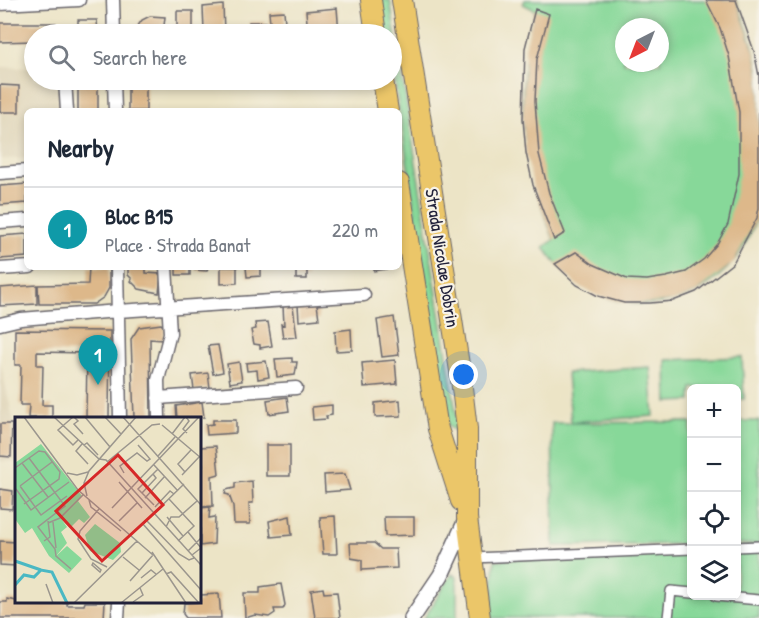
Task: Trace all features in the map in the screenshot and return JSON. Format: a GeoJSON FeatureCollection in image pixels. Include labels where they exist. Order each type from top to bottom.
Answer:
{"type":"FeatureCollection","features":[{"type":"Feature","properties":{"kind":"main road"},"geometry":{"type":"LineString","coordinates":[[371,0],[375,24]]}},
{"type":"Feature","properties":{"kind":"main road","name":"Strada Nicolae Dobrin"},"geometry":{"type":"LineString","coordinates":[[402,0],[467,429],[467,518],[480,618]]}},
{"type":"Feature","properties":{"kind":"main road"},"geometry":{"type":"LineString","coordinates":[[385,90],[388,108]]}},
{"type":"Feature","properties":{"kind":"main road","name":"Strada Nicolae Dobrin"},"geometry":{"type":"LineString","coordinates":[[402,202],[438,429],[467,518]]}},
{"type":"Feature","properties":{"kind":"main road"},"geometry":{"type":"LineString","coordinates":[[438,429],[448,436],[459,435],[467,429]]}},
{"type":"Feature","properties":{"kind":"street"},"geometry":{"type":"LineString","coordinates":[[0,4],[79,0]]}},
{"type":"Feature","properties":{"kind":"street"},"geometry":{"type":"LineString","coordinates":[[113,0],[114,24]]}},
{"type":"Feature","properties":{"kind":"street"},"geometry":{"type":"LineString","coordinates":[[66,90],[67,108]]}},
{"type":"Feature","properties":{"kind":"street"},"geometry":{"type":"LineString","coordinates":[[114,90],[115,108]]}},
{"type":"Feature","properties":{"kind":"street"},"geometry":{"type":"LineString","coordinates":[[0,173],[24,171]]}},
{"type":"Feature","properties":{"kind":"street"},"geometry":{"type":"LineString","coordinates":[[0,222],[24,220]]}},
{"type":"Feature","properties":{"kind":"street"},"geometry":{"type":"LineString","coordinates":[[0,268],[24,267]]}},
{"type":"Feature","properties":{"kind":"street"},"geometry":{"type":"LineString","coordinates":[[117,270],[120,417]]}},
{"type":"Feature","properties":{"kind":"street"},"geometry":{"type":"LineString","coordinates":[[159,417],[158,380],[170,333],[166,270]]}},
{"type":"Feature","properties":{"kind":"street"},"geometry":{"type":"LineString","coordinates":[[0,324],[21,319],[118,311],[364,295]]}},
{"type":"Feature","properties":{"kind":"street"},"geometry":{"type":"LineString","coordinates":[[158,398],[296,388]]}},
{"type":"Feature","properties":{"kind":"street"},"geometry":{"type":"LineString","coordinates":[[412,618],[441,575],[467,518]]}},
{"type":"Feature","properties":{"kind":"street"},"geometry":{"type":"LineString","coordinates":[[741,547],[759,546]]}},
{"type":"Feature","properties":{"kind":"street"},"geometry":{"type":"LineString","coordinates":[[472,558],[687,549]]}},
{"type":"Feature","properties":{"kind":"street"},"geometry":{"type":"LineString","coordinates":[[668,618],[671,591],[687,593]]}},
{"type":"Feature","properties":{"kind":"street"},"geometry":{"type":"LineString","coordinates":[[741,598],[759,600]]}},
{"type":"Feature","properties":{"kind":"street"},"geometry":{"type":"LineString","coordinates":[[118,618],[119,603]]}},
{"type":"Feature","properties":{"kind":"shaded area"},"geometry":{"type":"Polygon","coordinates":[[[0,67],[24,68],[24,90],[61,90],[62,108],[24,108],[24,158],[0,159],[0,67]]]}},
{"type":"Feature","properties":{"kind":"shaded area"},"geometry":{"type":"Polygon","coordinates":[[[0,360],[14,424],[15,462],[0,461],[0,360]]]}},
{"type":"Feature","properties":{"kind":"green space"},"geometry":{"type":"Polygon","coordinates":[[[381,0],[390,0],[394,24],[385,24],[381,0]]]}},
{"type":"Feature","properties":{"kind":"green space"},"geometry":{"type":"Polygon","coordinates":[[[525,0],[736,0],[753,48],[759,78],[759,178],[756,219],[740,252],[717,278],[690,295],[659,303],[627,303],[596,294],[568,275],[544,247],[554,240],[534,182],[524,126],[524,71],[535,10],[523,4],[525,0]]]}},
{"type":"Feature","properties":{"kind":"green space"},"geometry":{"type":"Polygon","coordinates":[[[402,75],[458,426],[454,430],[448,426],[402,129],[402,108],[399,108],[396,90],[402,90],[402,75]]]}},
{"type":"Feature","properties":{"kind":"green space"},"geometry":{"type":"Polygon","coordinates":[[[742,357],[744,399],[741,399],[741,384],[687,384],[687,401],[667,402],[666,360],[742,357]]]}},
{"type":"Feature","properties":{"kind":"green space"},"geometry":{"type":"Polygon","coordinates":[[[650,367],[654,416],[571,422],[567,373],[650,367]]]}},
{"type":"Feature","properties":{"kind":"green space"},"geometry":{"type":"Polygon","coordinates":[[[741,421],[759,421],[759,544],[741,544],[741,421]]]}},
{"type":"Feature","properties":{"kind":"green space"},"geometry":{"type":"Polygon","coordinates":[[[687,422],[687,544],[554,546],[552,423],[687,422]]]}},
{"type":"Feature","properties":{"kind":"green space"},"geometry":{"type":"Polygon","coordinates":[[[759,546],[759,618],[491,618],[495,560],[687,550],[687,600],[741,600],[741,547],[759,546]]]}},
{"type":"Feature","properties":{"kind":"green space"},"geometry":{"type":"Polygon","coordinates":[[[452,574],[457,577],[457,618],[424,618],[452,574]]]}},
{"type":"Feature","properties":{"kind":"building"},"geometry":{"type":"Polygon","coordinates":[[[706,0],[736,0],[754,51],[759,76],[759,208],[757,218],[733,263],[696,292],[673,301],[650,303],[624,303],[598,296],[577,285],[555,264],[576,252],[593,264],[627,279],[647,280],[666,277],[686,272],[704,259],[717,244],[728,224],[739,174],[739,112],[729,56],[720,28],[706,0]]]}},
{"type":"Feature","properties":{"kind":"building"},"geometry":{"type":"Polygon","coordinates":[[[223,5],[224,24],[204,24],[203,7],[223,5]]]}},
{"type":"Feature","properties":{"kind":"building"},"geometry":{"type":"Polygon","coordinates":[[[337,8],[338,24],[307,24],[306,11],[337,8]]]}},
{"type":"Feature","properties":{"kind":"building"},"geometry":{"type":"Polygon","coordinates":[[[535,9],[549,14],[537,59],[535,101],[539,154],[549,193],[565,233],[554,240],[533,185],[526,153],[523,119],[525,48],[535,9]]]}},
{"type":"Feature","properties":{"kind":"building"},"geometry":{"type":"Polygon","coordinates":[[[177,11],[193,11],[193,24],[177,24],[177,11]]]}},
{"type":"Feature","properties":{"kind":"building"},"geometry":{"type":"Polygon","coordinates":[[[284,11],[285,24],[270,24],[269,12],[284,11]]]}},
{"type":"Feature","properties":{"kind":"building"},"geometry":{"type":"Polygon","coordinates":[[[150,16],[165,17],[164,24],[139,24],[150,16]]]}},
{"type":"Feature","properties":{"kind":"building"},"geometry":{"type":"Polygon","coordinates":[[[78,20],[97,20],[97,24],[78,24],[78,20]]]}},
{"type":"Feature","properties":{"kind":"building"},"geometry":{"type":"Polygon","coordinates":[[[249,22],[265,22],[265,24],[249,24],[249,22]]]}},
{"type":"Feature","properties":{"kind":"building"},"geometry":{"type":"Polygon","coordinates":[[[0,23],[56,23],[24,24],[24,41],[0,42],[0,23]]]}},
{"type":"Feature","properties":{"kind":"building"},"geometry":{"type":"Polygon","coordinates":[[[0,85],[19,86],[19,112],[0,112],[0,85]]]}},
{"type":"Feature","properties":{"kind":"building"},"geometry":{"type":"Polygon","coordinates":[[[78,90],[98,90],[98,108],[78,108],[78,90]]]}},
{"type":"Feature","properties":{"kind":"building"},"geometry":{"type":"Polygon","coordinates":[[[128,90],[146,90],[146,108],[128,108],[128,90]]]}},
{"type":"Feature","properties":{"kind":"building"},"geometry":{"type":"Polygon","coordinates":[[[24,184],[24,203],[0,205],[0,186],[24,184]]]}},
{"type":"Feature","properties":{"kind":"building"},"geometry":{"type":"Polygon","coordinates":[[[24,234],[24,257],[0,259],[0,236],[24,234]]]}},
{"type":"Feature","properties":{"kind":"building"},"geometry":{"type":"Polygon","coordinates":[[[89,270],[109,270],[109,288],[104,297],[94,304],[39,304],[38,285],[88,284],[89,270]]]}},
{"type":"Feature","properties":{"kind":"building"},"geometry":{"type":"Polygon","coordinates":[[[128,270],[146,270],[146,273],[161,274],[159,293],[139,289],[128,275],[128,270]]]}},
{"type":"Feature","properties":{"kind":"building"},"geometry":{"type":"Polygon","coordinates":[[[176,270],[190,270],[190,275],[176,275],[176,270]]]}},
{"type":"Feature","properties":{"kind":"building"},"geometry":{"type":"Polygon","coordinates":[[[221,270],[237,270],[237,283],[221,284],[221,270]]]}},
{"type":"Feature","properties":{"kind":"building"},"geometry":{"type":"Polygon","coordinates":[[[246,270],[261,270],[261,276],[247,277],[246,270]]]}},
{"type":"Feature","properties":{"kind":"building"},"geometry":{"type":"Polygon","coordinates":[[[296,270],[307,270],[307,279],[296,279],[296,270]]]}},
{"type":"Feature","properties":{"kind":"building"},"geometry":{"type":"Polygon","coordinates":[[[37,285],[37,304],[0,306],[0,288],[37,285]]]}},
{"type":"Feature","properties":{"kind":"building"},"geometry":{"type":"Polygon","coordinates":[[[317,304],[319,319],[299,321],[298,305],[317,304]]]}},
{"type":"Feature","properties":{"kind":"building"},"geometry":{"type":"Polygon","coordinates":[[[283,306],[293,306],[297,337],[283,338],[281,324],[284,325],[283,306]]]}},
{"type":"Feature","properties":{"kind":"building"},"geometry":{"type":"Polygon","coordinates":[[[394,317],[399,355],[382,357],[377,320],[394,317]]]}},
{"type":"Feature","properties":{"kind":"building"},"geometry":{"type":"Polygon","coordinates":[[[268,322],[272,346],[260,348],[260,345],[254,344],[251,330],[256,329],[255,323],[268,322]]]}},
{"type":"Feature","properties":{"kind":"building"},"geometry":{"type":"Polygon","coordinates":[[[161,324],[165,328],[163,340],[150,339],[151,417],[134,417],[131,339],[139,327],[161,324]]]}},
{"type":"Feature","properties":{"kind":"building"},"geometry":{"type":"Polygon","coordinates":[[[351,329],[352,350],[336,351],[335,331],[351,329]]]}},
{"type":"Feature","properties":{"kind":"building"},"geometry":{"type":"Polygon","coordinates":[[[15,330],[110,331],[109,417],[86,417],[87,353],[37,352],[37,365],[43,365],[42,405],[52,405],[52,417],[28,417],[29,405],[20,405],[21,365],[15,365],[15,330]]]}},
{"type":"Feature","properties":{"kind":"building"},"geometry":{"type":"Polygon","coordinates":[[[218,345],[223,372],[213,374],[208,346],[218,345]]]}},
{"type":"Feature","properties":{"kind":"building"},"geometry":{"type":"Polygon","coordinates":[[[292,358],[292,362],[297,362],[295,375],[277,377],[275,359],[292,358]]]}},
{"type":"Feature","properties":{"kind":"building"},"geometry":{"type":"Polygon","coordinates":[[[395,360],[397,384],[364,387],[362,363],[395,360]]]}},
{"type":"Feature","properties":{"kind":"building"},"geometry":{"type":"Polygon","coordinates":[[[266,361],[269,377],[258,379],[257,370],[247,371],[246,363],[266,361]]]}},
{"type":"Feature","properties":{"kind":"building"},"geometry":{"type":"Polygon","coordinates":[[[239,362],[242,381],[230,383],[227,364],[239,362]]]}},
{"type":"Feature","properties":{"kind":"building"},"geometry":{"type":"Polygon","coordinates":[[[208,373],[210,388],[194,390],[192,375],[208,373]]]}},
{"type":"Feature","properties":{"kind":"building"},"geometry":{"type":"Polygon","coordinates":[[[287,397],[289,411],[269,414],[267,400],[287,397]]]}},
{"type":"Feature","properties":{"kind":"building"},"geometry":{"type":"Polygon","coordinates":[[[400,400],[401,416],[375,417],[375,403],[400,400]]]}},
{"type":"Feature","properties":{"kind":"building"},"geometry":{"type":"Polygon","coordinates":[[[202,402],[204,417],[177,417],[176,406],[202,402]]]}},
{"type":"Feature","properties":{"kind":"building"},"geometry":{"type":"Polygon","coordinates":[[[332,405],[332,415],[326,416],[327,419],[313,420],[312,407],[332,405]]]}},
{"type":"Feature","properties":{"kind":"building"},"geometry":{"type":"Polygon","coordinates":[[[213,420],[236,420],[236,433],[207,435],[206,425],[213,424],[213,420]]]}},
{"type":"Feature","properties":{"kind":"building"},"geometry":{"type":"Polygon","coordinates":[[[0,424],[12,424],[11,457],[0,456],[0,424]]]}},
{"type":"Feature","properties":{"kind":"building"},"geometry":{"type":"Polygon","coordinates":[[[266,445],[290,445],[290,476],[266,476],[266,445]]]}},
{"type":"Feature","properties":{"kind":"building"},"geometry":{"type":"Polygon","coordinates":[[[216,446],[219,474],[212,476],[213,506],[201,507],[201,467],[203,466],[201,447],[216,446]]]}},
{"type":"Feature","properties":{"kind":"building"},"geometry":{"type":"Polygon","coordinates":[[[345,474],[350,490],[325,492],[324,475],[345,474]]]}},
{"type":"Feature","properties":{"kind":"building"},"geometry":{"type":"Polygon","coordinates":[[[252,481],[253,503],[249,503],[250,524],[234,524],[233,506],[229,495],[225,494],[226,490],[235,488],[235,483],[252,481]]]}},
{"type":"Feature","properties":{"kind":"building"},"geometry":{"type":"Polygon","coordinates":[[[0,489],[13,491],[12,509],[0,508],[0,489]]]}},
{"type":"Feature","properties":{"kind":"building"},"geometry":{"type":"Polygon","coordinates":[[[210,507],[209,518],[215,517],[214,544],[201,546],[201,508],[210,507]]]}},
{"type":"Feature","properties":{"kind":"building"},"geometry":{"type":"Polygon","coordinates":[[[290,516],[292,535],[271,537],[269,521],[290,516]]]}},
{"type":"Feature","properties":{"kind":"building"},"geometry":{"type":"Polygon","coordinates":[[[335,516],[337,554],[323,554],[320,517],[335,516]]]}},
{"type":"Feature","properties":{"kind":"building"},"geometry":{"type":"Polygon","coordinates":[[[384,517],[414,517],[414,535],[385,536],[384,517]]]}},
{"type":"Feature","properties":{"kind":"building"},"geometry":{"type":"Polygon","coordinates":[[[0,541],[15,542],[15,566],[0,565],[0,541]]]}},
{"type":"Feature","properties":{"kind":"building"},"geometry":{"type":"Polygon","coordinates":[[[350,543],[374,543],[381,549],[396,549],[397,568],[362,570],[362,560],[351,558],[350,543]]]}},
{"type":"Feature","properties":{"kind":"building"},"geometry":{"type":"Polygon","coordinates":[[[281,584],[285,605],[283,609],[274,609],[275,613],[269,617],[255,615],[245,618],[244,593],[260,593],[260,587],[281,584]]]}},
{"type":"Feature","properties":{"kind":"building"},"geometry":{"type":"Polygon","coordinates":[[[323,588],[324,593],[337,592],[340,618],[315,618],[311,590],[323,588]]]}},
{"type":"Feature","properties":{"kind":"building"},"geometry":{"type":"Polygon","coordinates":[[[219,594],[221,618],[186,618],[183,614],[184,603],[201,603],[201,595],[219,594]]]}},
{"type":"Feature","properties":{"kind":"building"},"geometry":{"type":"Polygon","coordinates":[[[7,599],[15,601],[15,603],[84,605],[85,603],[105,603],[104,618],[0,618],[0,602],[7,602],[7,599]]]}},
{"type":"Feature","properties":{"kind":"place","name":"Bloc B15"},"geometry":{"type":"Point","coordinates":[98,385]}}]}
